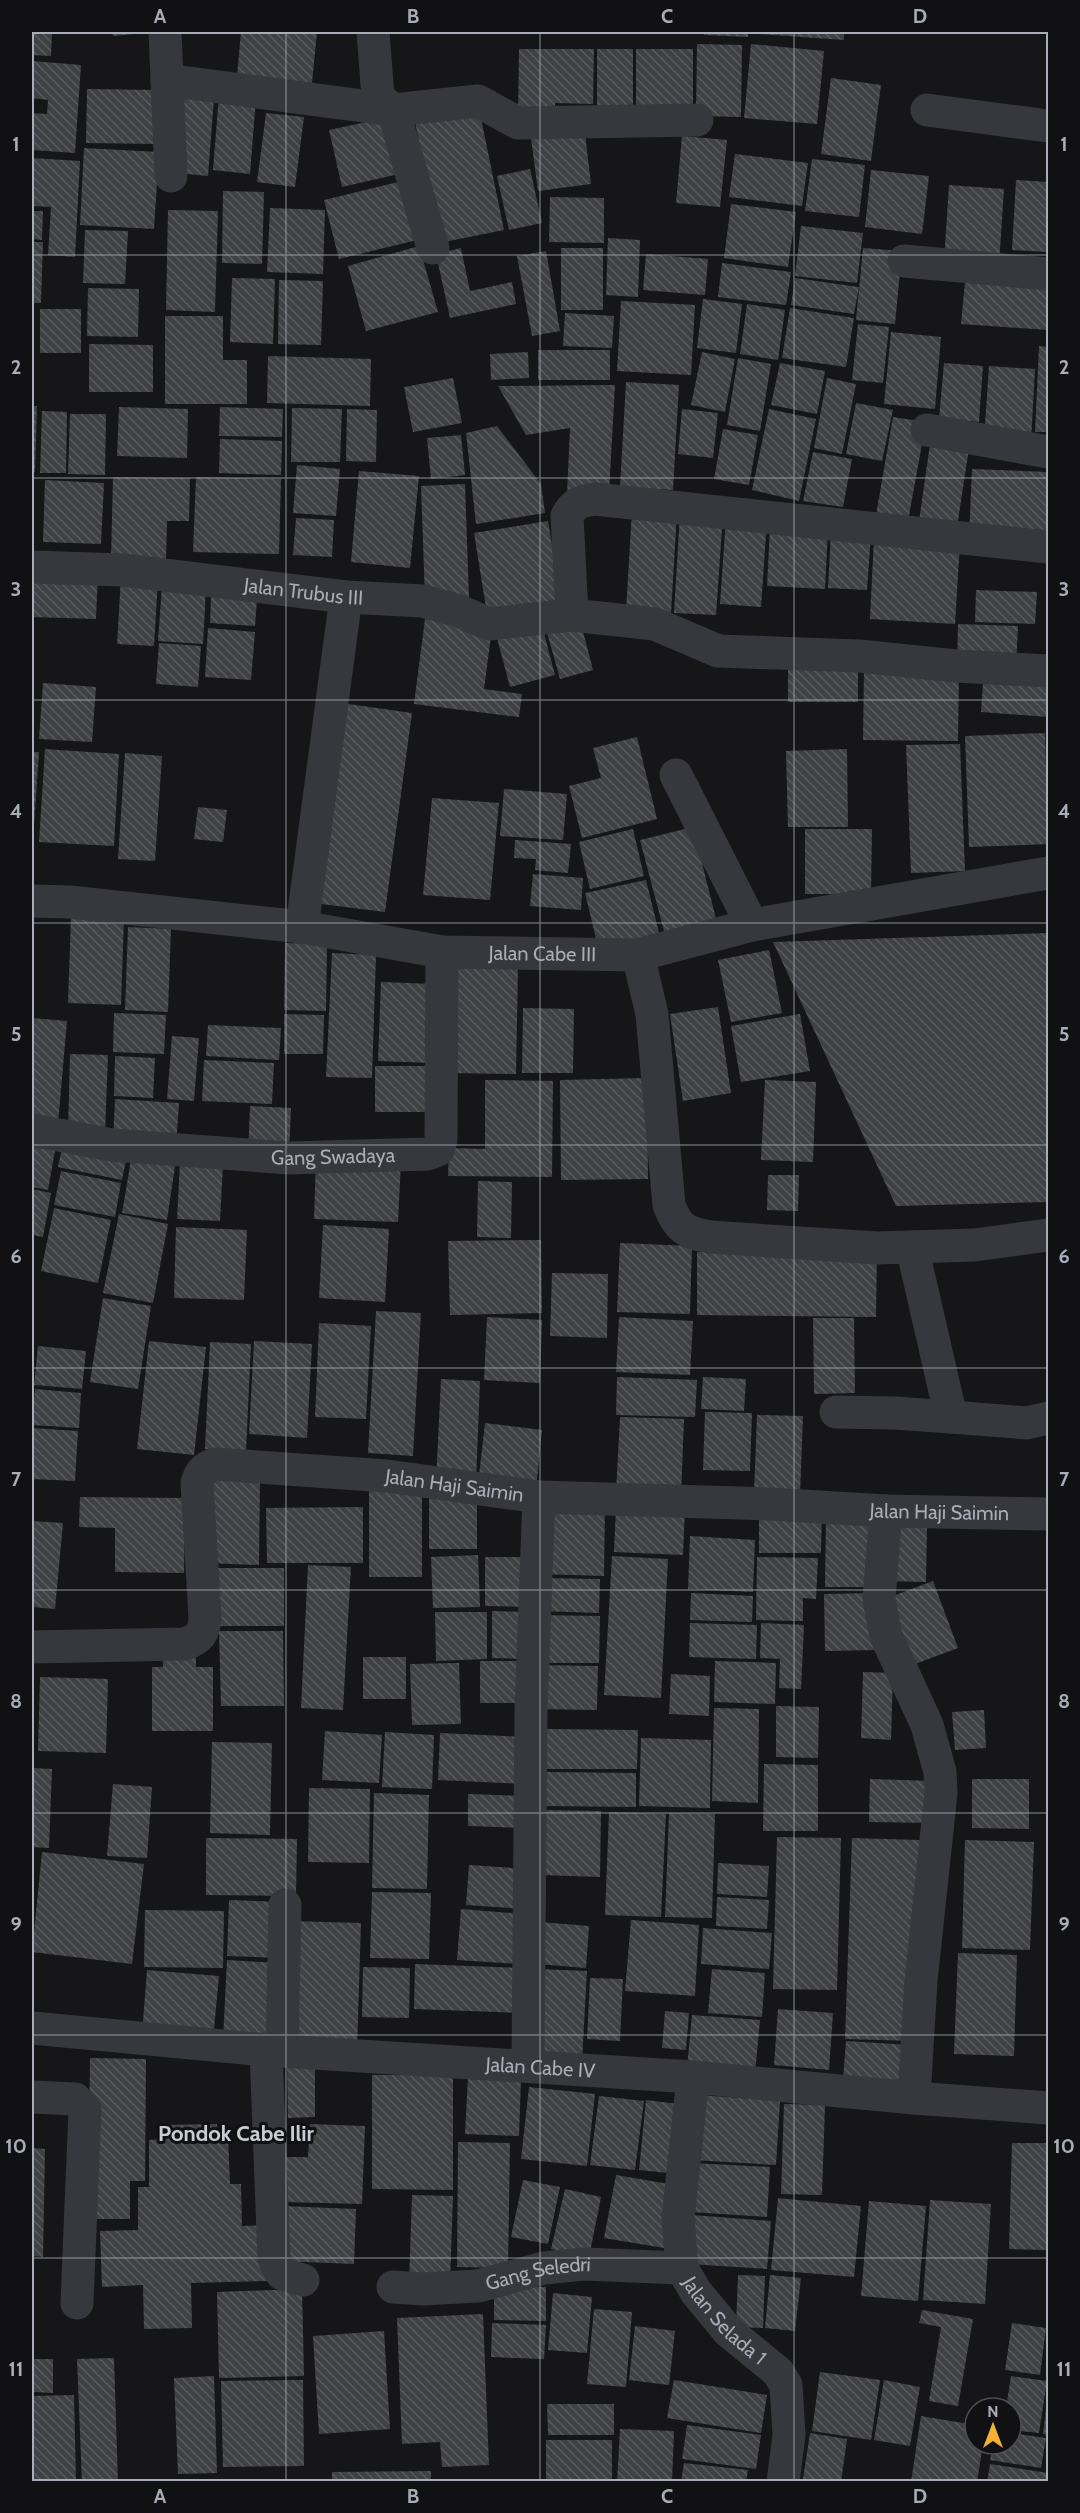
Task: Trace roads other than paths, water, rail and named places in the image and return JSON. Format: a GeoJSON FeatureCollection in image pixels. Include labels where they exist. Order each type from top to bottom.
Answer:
{"type":"FeatureCollection","features":[{"type":"Feature","properties":{"kind":"street"},"geometry":{"type":"LineString","coordinates":[[165,32],[171,176]]}},
{"type":"Feature","properties":{"kind":"street"},"geometry":{"type":"LineString","coordinates":[[373,32],[378,97],[393,110],[433,248]]}},
{"type":"Feature","properties":{"kind":"street"},"geometry":{"type":"LineString","coordinates":[[167,80],[393,110],[478,101],[518,123],[697,120]]}},
{"type":"Feature","properties":{"kind":"street"},"geometry":{"type":"LineString","coordinates":[[927,110],[1048,126]]}},
{"type":"Feature","properties":{"kind":"street"},"geometry":{"type":"LineString","coordinates":[[904,261],[1048,274]]}},
{"type":"Feature","properties":{"kind":"street"},"geometry":{"type":"LineString","coordinates":[[927,430],[1048,452]]}},
{"type":"Feature","properties":{"kind":"street"},"geometry":{"type":"LineString","coordinates":[[572,615],[567,516],[575,505],[595,499],[1048,547]]}},
{"type":"Feature","properties":{"kind":"street","name":"Jalan Trubus III"},"geometry":{"type":"LineString","coordinates":[[32,567],[123,570],[346,597],[423,601],[459,611],[489,624],[572,615],[654,624],[718,651],[858,656],[956,666],[1048,671]]}},
{"type":"Feature","properties":{"kind":"street"},"geometry":{"type":"LineString","coordinates":[[302,927],[346,597]]}},
{"type":"Feature","properties":{"kind":"street"},"geometry":{"type":"LineString","coordinates":[[676,775],[752,925]]}},
{"type":"Feature","properties":{"kind":"street","name":"Jalan Cabe III"},"geometry":{"type":"LineString","coordinates":[[32,901],[70,902],[302,927],[442,952],[638,955],[752,925],[1048,873]]}},
{"type":"Feature","properties":{"kind":"street","name":"Gang Swadaya"},"geometry":{"type":"LineString","coordinates":[[32,1130],[112,1145],[289,1158],[428,1154],[438,1150],[441,1140],[442,952]]}},
{"type":"Feature","properties":{"kind":"street"},"geometry":{"type":"LineString","coordinates":[[638,955],[652,1014],[669,1205],[675,1220],[688,1233],[710,1237],[877,1248],[975,1245],[1048,1235]]}},
{"type":"Feature","properties":{"kind":"street"},"geometry":{"type":"LineString","coordinates":[[912,1247],[951,1417]]}},
{"type":"Feature","properties":{"kind":"street"},"geometry":{"type":"LineString","coordinates":[[836,1412],[895,1413],[1027,1423],[1048,1418]]}},
{"type":"Feature","properties":{"kind":"street","name":"Jalan Haji Saimin"},"geometry":{"type":"LineString","coordinates":[[32,1647],[185,1644],[197,1640],[204,1630],[205,1618],[197,1483],[200,1474],[215,1464],[387,1476],[539,1497],[769,1504],[886,1511],[1048,1514]]}},
{"type":"Feature","properties":{"kind":"street"},"geometry":{"type":"LineString","coordinates":[[528,2066],[531,1710],[539,1497]]}},
{"type":"Feature","properties":{"kind":"street"},"geometry":{"type":"LineString","coordinates":[[886,1511],[879,1599],[886,1636],[901,1673],[923,1714],[940,1772],[941,1793],[921,1981],[914,2098]]}},
{"type":"Feature","properties":{"kind":"street"},"geometry":{"type":"LineString","coordinates":[[285,1905],[274,2050],[274,2259],[282,2274],[303,2280]]}},
{"type":"Feature","properties":{"kind":"street","name":"Jalan Cabe IV"},"geometry":{"type":"LineString","coordinates":[[32,2028],[274,2050],[693,2077],[1048,2108]]}},
{"type":"Feature","properties":{"kind":"street","name":"Jalan Selada 1"},"geometry":{"type":"LineString","coordinates":[[693,2077],[678,2219],[682,2268],[696,2292],[729,2332],[778,2372],[786,2385],[789,2435],[783,2481]]}},
{"type":"Feature","properties":{"kind":"street"},"geometry":{"type":"LineString","coordinates":[[32,2097],[75,2099],[80,2101],[85,2109],[77,2303]]}},
{"type":"Feature","properties":{"kind":"street","name":"Gang Seledri"},"geometry":{"type":"LineString","coordinates":[[393,2287],[423,2289],[478,2286],[544,2268],[583,2264],[682,2268]]}},
{"type":"Feature","properties":{"kind":"district","name":"Pondok Cabe Ilir"},"geometry":{"type":"Point","coordinates":[236,2133]}}]}
